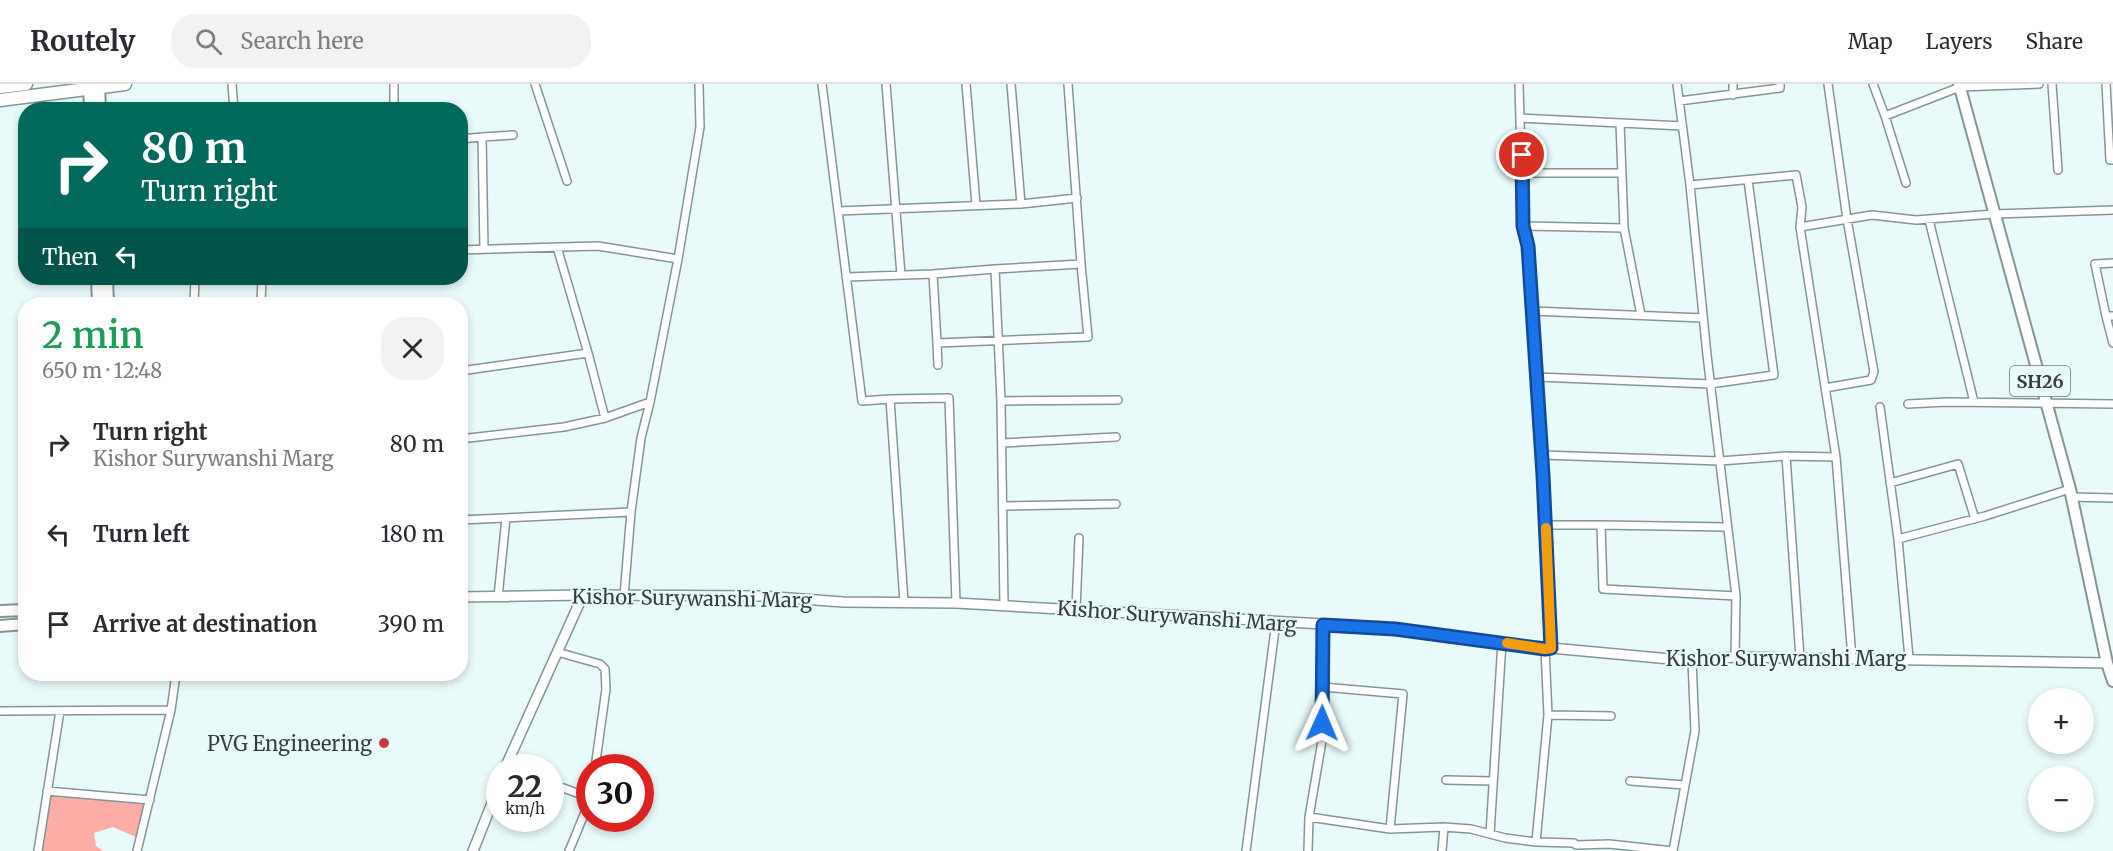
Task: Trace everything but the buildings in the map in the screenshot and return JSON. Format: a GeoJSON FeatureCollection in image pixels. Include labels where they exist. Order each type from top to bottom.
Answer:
{"type":"FeatureCollection","features":[{"type":"Feature","properties":{"kind":"highway"},"geometry":{"type":"LineString","coordinates":[[0,87],[26,84]]}},
{"type":"Feature","properties":{"kind":"highway"},"geometry":{"type":"LineString","coordinates":[[0,100],[123,84]]}},
{"type":"Feature","properties":{"kind":"main road","name":"SH26"},"geometry":{"type":"LineString","coordinates":[[1959,85],[2071,493],[2113,681]]}},
{"type":"Feature","properties":{"kind":"main road"},"geometry":{"type":"LineString","coordinates":[[91,102],[94,86]]}},
{"type":"Feature","properties":{"kind":"main road"},"geometry":{"type":"LineString","coordinates":[[94,86],[98,102]]}},
{"type":"Feature","properties":{"kind":"main road"},"geometry":{"type":"LineString","coordinates":[[0,611],[18,610]]}},
{"type":"Feature","properties":{"kind":"main road"},"geometry":{"type":"LineString","coordinates":[[0,626],[18,625]]}},
{"type":"Feature","properties":{"kind":"street"},"geometry":{"type":"LineString","coordinates":[[232,84],[233,102]]}},
{"type":"Feature","properties":{"kind":"street"},"geometry":{"type":"LineString","coordinates":[[394,84],[394,102]]}},
{"type":"Feature","properties":{"kind":"street"},"geometry":{"type":"LineString","coordinates":[[535,84],[567,180]]}},
{"type":"Feature","properties":{"kind":"street"},"geometry":{"type":"LineString","coordinates":[[624,596],[631,512],[641,438],[678,259],[700,127],[699,84]]}},
{"type":"Feature","properties":{"kind":"street"},"geometry":{"type":"LineString","coordinates":[[822,84],[862,401],[949,398],[956,603]]}},
{"type":"Feature","properties":{"kind":"street"},"geometry":{"type":"LineString","coordinates":[[886,84],[901,276]]}},
{"type":"Feature","properties":{"kind":"street"},"geometry":{"type":"LineString","coordinates":[[966,84],[976,205]]}},
{"type":"Feature","properties":{"kind":"street"},"geometry":{"type":"LineString","coordinates":[[1011,84],[1021,204]]}},
{"type":"Feature","properties":{"kind":"street"},"geometry":{"type":"LineString","coordinates":[[936,343],[1088,337],[1068,84]]}},
{"type":"Feature","properties":{"kind":"street"},"geometry":{"type":"LineString","coordinates":[[1519,84],[1523,226],[1528,246],[1542,455],[1548,648],[1548,715],[1536,842]]}},
{"type":"Feature","properties":{"kind":"street"},"geometry":{"type":"LineString","coordinates":[[1677,84],[1736,596],[1735,657]]}},
{"type":"Feature","properties":{"kind":"street"},"geometry":{"type":"LineString","coordinates":[[1732,84],[1733,95]]}},
{"type":"Feature","properties":{"kind":"street"},"geometry":{"type":"LineString","coordinates":[[1679,101],[1780,88],[1780,84]]}},
{"type":"Feature","properties":{"kind":"street"},"geometry":{"type":"LineString","coordinates":[[1825,388],[1871,380],[1874,372],[1847,219],[1828,84]]}},
{"type":"Feature","properties":{"kind":"street"},"geometry":{"type":"LineString","coordinates":[[1873,84],[1906,183]]}},
{"type":"Feature","properties":{"kind":"street"},"geometry":{"type":"LineString","coordinates":[[1885,116],[1959,85],[2039,84]]}},
{"type":"Feature","properties":{"kind":"street"},"geometry":{"type":"LineString","coordinates":[[2052,84],[2058,170]]}},
{"type":"Feature","properties":{"kind":"street"},"geometry":{"type":"LineString","coordinates":[[2106,84],[2110,160],[2113,160]]}},
{"type":"Feature","properties":{"kind":"street"},"geometry":{"type":"LineString","coordinates":[[1521,118],[1682,126]]}},
{"type":"Feature","properties":{"kind":"street"},"geometry":{"type":"LineString","coordinates":[[1620,123],[1624,228],[1641,315]]}},
{"type":"Feature","properties":{"kind":"street"},"geometry":{"type":"LineString","coordinates":[[468,138],[513,135]]}},
{"type":"Feature","properties":{"kind":"street"},"geometry":{"type":"LineString","coordinates":[[482,137],[484,249]]}},
{"type":"Feature","properties":{"kind":"street"},"geometry":{"type":"LineString","coordinates":[[1522,173],[1622,173]]}},
{"type":"Feature","properties":{"kind":"street"},"geometry":{"type":"LineString","coordinates":[[1690,185],[1796,175],[1802,207],[1800,227],[1836,457],[1852,658]]}},
{"type":"Feature","properties":{"kind":"street"},"geometry":{"type":"LineString","coordinates":[[1537,378],[1710,384],[1774,375],[1748,180]]}},
{"type":"Feature","properties":{"kind":"street"},"geometry":{"type":"LineString","coordinates":[[838,211],[1021,204],[1077,198]]}},
{"type":"Feature","properties":{"kind":"street"},"geometry":{"type":"LineString","coordinates":[[1800,227],[1872,215],[1929,220],[1994,214],[2113,210]]}},
{"type":"Feature","properties":{"kind":"street"},"geometry":{"type":"LineString","coordinates":[[1929,220],[1974,402]]}},
{"type":"Feature","properties":{"kind":"street"},"geometry":{"type":"LineString","coordinates":[[1523,226],[1624,228]]}},
{"type":"Feature","properties":{"kind":"street"},"geometry":{"type":"LineString","coordinates":[[468,250],[598,246],[678,259]]}},
{"type":"Feature","properties":{"kind":"street"},"geometry":{"type":"LineString","coordinates":[[557,247],[605,418]]}},
{"type":"Feature","properties":{"kind":"street"},"geometry":{"type":"LineString","coordinates":[[2113,263],[2095,264],[2110,316],[2113,343]]}},
{"type":"Feature","properties":{"kind":"street"},"geometry":{"type":"LineString","coordinates":[[846,278],[1081,264]]}},
{"type":"Feature","properties":{"kind":"street"},"geometry":{"type":"LineString","coordinates":[[995,269],[1002,401],[1004,606]]}},
{"type":"Feature","properties":{"kind":"street"},"geometry":{"type":"LineString","coordinates":[[933,274],[938,365]]}},
{"type":"Feature","properties":{"kind":"street"},"geometry":{"type":"LineString","coordinates":[[1532,311],[1703,318]]}},
{"type":"Feature","properties":{"kind":"street"},"geometry":{"type":"LineString","coordinates":[[468,370],[588,353]]}},
{"type":"Feature","properties":{"kind":"street"},"geometry":{"type":"LineString","coordinates":[[890,399],[904,602]]}},
{"type":"Feature","properties":{"kind":"street"},"geometry":{"type":"LineString","coordinates":[[1002,401],[1118,400]]}},
{"type":"Feature","properties":{"kind":"street"},"geometry":{"type":"LineString","coordinates":[[468,438],[564,427],[605,418],[650,402]]}},
{"type":"Feature","properties":{"kind":"street"},"geometry":{"type":"LineString","coordinates":[[1908,404],[1974,402],[2113,404]]}},
{"type":"Feature","properties":{"kind":"street"},"geometry":{"type":"LineString","coordinates":[[1880,406],[1898,538],[1909,658]]}},
{"type":"Feature","properties":{"kind":"street"},"geometry":{"type":"LineString","coordinates":[[1002,443],[1116,437]]}},
{"type":"Feature","properties":{"kind":"street"},"geometry":{"type":"LineString","coordinates":[[1542,455],[1720,461],[1786,456],[1836,457]]}},
{"type":"Feature","properties":{"kind":"street"},"geometry":{"type":"LineString","coordinates":[[1786,456],[1800,658]]}},
{"type":"Feature","properties":{"kind":"street"},"geometry":{"type":"LineString","coordinates":[[1890,483],[1958,464],[1975,519]]}},
{"type":"Feature","properties":{"kind":"street"},"geometry":{"type":"LineString","coordinates":[[1898,538],[2071,493],[2113,498]]}},
{"type":"Feature","properties":{"kind":"street"},"geometry":{"type":"LineString","coordinates":[[1004,506],[1116,504]]}},
{"type":"Feature","properties":{"kind":"street"},"geometry":{"type":"LineString","coordinates":[[468,520],[631,512]]}},
{"type":"Feature","properties":{"kind":"street"},"geometry":{"type":"LineString","coordinates":[[498,597],[506,518]]}},
{"type":"Feature","properties":{"kind":"street"},"geometry":{"type":"LineString","coordinates":[[1545,525],[1727,527]]}},
{"type":"Feature","properties":{"kind":"street"},"geometry":{"type":"LineString","coordinates":[[1601,525],[1603,589],[1736,596]]}},
{"type":"Feature","properties":{"kind":"street"},"geometry":{"type":"LineString","coordinates":[[1076,609],[1079,538]]}},
{"type":"Feature","properties":{"kind":"street"},"geometry":{"type":"LineString","coordinates":[[513,754],[583,595]]}},
{"type":"Feature","properties":{"kind":"street","name":"Kishor Surywanshi Marg"},"geometry":{"type":"LineString","coordinates":[[468,597],[761,596],[843,602],[956,603],[1076,609],[1395,629],[1548,648],[1692,661],[1735,657],[2110,662]]}},
{"type":"Feature","properties":{"kind":"street"},"geometry":{"type":"LineString","coordinates":[[1246,851],[1276,622]]}},
{"type":"Feature","properties":{"kind":"street"},"geometry":{"type":"LineString","coordinates":[[1308,851],[1309,817],[1322,741],[1323,625]]}},
{"type":"Feature","properties":{"kind":"street"},"geometry":{"type":"LineString","coordinates":[[1490,834],[1502,642]]}},
{"type":"Feature","properties":{"kind":"street"},"geometry":{"type":"LineString","coordinates":[[557,652],[600,664],[605,669],[606,689],[597,754]]}},
{"type":"Feature","properties":{"kind":"street"},"geometry":{"type":"LineString","coordinates":[[1309,817],[1390,829],[1470,829],[1536,842],[1574,843],[1576,848],[1610,844],[1630,848],[1673,850],[1695,731],[1692,661]]}},
{"type":"Feature","properties":{"kind":"street"},"geometry":{"type":"LineString","coordinates":[[137,851],[171,710],[175,681]]}},
{"type":"Feature","properties":{"kind":"street"},"geometry":{"type":"LineString","coordinates":[[1323,687],[1403,694],[1390,829]]}},
{"type":"Feature","properties":{"kind":"street"},"geometry":{"type":"LineString","coordinates":[[0,711],[171,710]]}},
{"type":"Feature","properties":{"kind":"street"},"geometry":{"type":"LineString","coordinates":[[38,851],[60,711]]}},
{"type":"Feature","properties":{"kind":"street"},"geometry":{"type":"LineString","coordinates":[[1548,715],[1611,716]]}},
{"type":"Feature","properties":{"kind":"street"},"geometry":{"type":"LineString","coordinates":[[1446,780],[1493,780]]}},
{"type":"Feature","properties":{"kind":"street"},"geometry":{"type":"LineString","coordinates":[[1630,781],[1685,785]]}},
{"type":"Feature","properties":{"kind":"street"},"geometry":{"type":"LineString","coordinates":[[47,791],[150,800]]}},
{"type":"Feature","properties":{"kind":"street"},"geometry":{"type":"LineString","coordinates":[[473,851],[486,818]]}},
{"type":"Feature","properties":{"kind":"street"},"geometry":{"type":"LineString","coordinates":[[1442,851],[1444,828]]}},
{"type":"Feature","properties":{"kind":"street"},"geometry":{"type":"LineString","coordinates":[[569,851],[577,832]]}},
{"type":"Feature","properties":{"kind":"shaded area"},"geometry":{"type":"Polygon","coordinates":[[[50,792],[146,802],[136,837],[113,827],[94,833],[96,846],[103,851],[42,851],[50,792]]]}},
{"type":"Feature","properties":{"kind":"slow traffic"},"geometry":{"type":"LineString","coordinates":[[1507,643],[1551,648],[1546,528]]}},
{"type":"Feature","properties":{"kind":"place","name":"PVG Engineering"},"geometry":{"type":"Point","coordinates":[384,743]}},
{"type":"Feature","properties":{"kind":"route"},"geometry":{"type":"LineString","coordinates":[[1322,723],[1323,625],[1395,629],[1551,648],[1543,475],[1528,246],[1523,226],[1522,155]]}}]}
